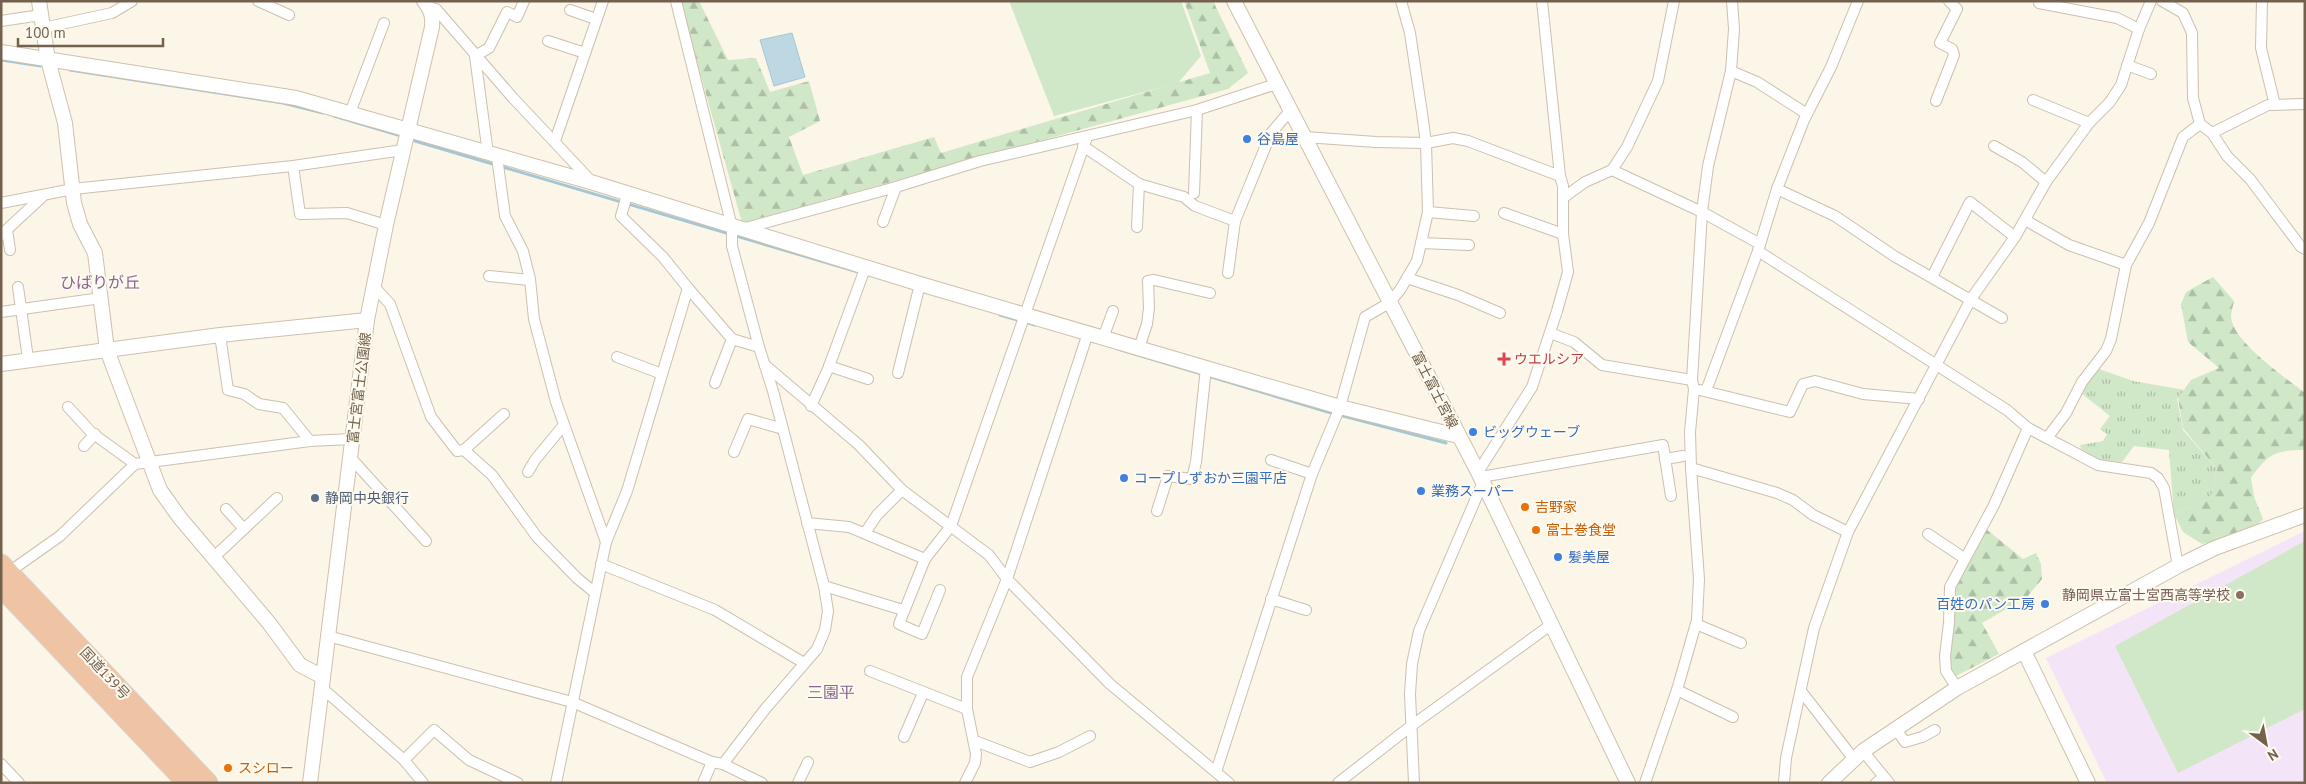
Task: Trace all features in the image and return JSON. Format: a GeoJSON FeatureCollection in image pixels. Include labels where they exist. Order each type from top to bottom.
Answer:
{"type":"FeatureCollection","features":[{"type":"Feature","properties":{"kind":"highway","name":"国道139号"},"geometry":{"type":"LineString","coordinates":[[4,574],[187,783]]}},
{"type":"Feature","properties":{"kind":"highway","name":"国道139号"},"geometry":{"type":"LineString","coordinates":[[4,574],[208,783]]}},
{"type":"Feature","properties":{"kind":"street"},"geometry":{"type":"LineString","coordinates":[[1,21],[41,15],[112,13],[132,1]]}},
{"type":"Feature","properties":{"kind":"street"},"geometry":{"type":"LineString","coordinates":[[258,1],[290,15]]}},
{"type":"Feature","properties":{"kind":"street"},"geometry":{"type":"LineString","coordinates":[[475,56],[489,48],[507,12],[517,17],[524,1]]}},
{"type":"Feature","properties":{"kind":"street"},"geometry":{"type":"LineString","coordinates":[[555,141],[603,1]]}},
{"type":"Feature","properties":{"kind":"street"},"geometry":{"type":"LineString","coordinates":[[676,1],[734,231],[732,246],[783,429],[824,586],[828,611],[825,630],[817,649],[766,708],[723,764]]}},
{"type":"Feature","properties":{"kind":"street","name":"富士富士宮線"},"geometry":{"type":"LineString","coordinates":[[1234,1],[1458,436],[1481,477],[1628,783]]}},
{"type":"Feature","properties":{"kind":"street"},"geometry":{"type":"LineString","coordinates":[[1216,772],[1312,474],[1338,412],[1365,317],[1389,303],[1417,261],[1428,212],[1426,143],[1410,33],[1401,1]]}},
{"type":"Feature","properties":{"kind":"street"},"geometry":{"type":"LineString","coordinates":[[1414,783],[1410,694],[1412,664],[1419,631],[1481,477],[1532,387],[1568,272],[1564,234],[1564,186],[1560,176],[1542,1]]}},
{"type":"Feature","properties":{"kind":"street"},"geometry":{"type":"LineString","coordinates":[[1564,198],[1586,182],[1612,170],[1627,147],[1658,81],[1674,1]]}},
{"type":"Feature","properties":{"kind":"street"},"geometry":{"type":"LineString","coordinates":[[1645,783],[1677,690],[1696,624],[1699,579],[1690,432],[1702,212],[1708,166],[1731,71],[1734,29],[1732,1]]}},
{"type":"Feature","properties":{"kind":"street"},"geometry":{"type":"LineString","coordinates":[[1706,391],[1759,248],[1777,189],[1858,1]]}},
{"type":"Feature","properties":{"kind":"street"},"geometry":{"type":"LineString","coordinates":[[1936,102],[1954,55],[1952,48],[1940,43],[1957,9],[1948,1]]}},
{"type":"Feature","properties":{"kind":"street"},"geometry":{"type":"LineString","coordinates":[[1784,783],[1786,758],[1814,628],[1848,532],[1971,300],[2015,237],[2046,182],[2089,123],[2110,102],[2120,85],[2139,29],[2151,1]]}},
{"type":"Feature","properties":{"kind":"street"},"geometry":{"type":"LineString","coordinates":[[2162,1],[2183,13],[2192,33],[2193,98],[2200,124],[2212,133],[2227,156],[2250,179],[2304,250]]}},
{"type":"Feature","properties":{"kind":"street"},"geometry":{"type":"LineString","coordinates":[[2262,1],[2262,48],[2275,105]]}},
{"type":"Feature","properties":{"kind":"street"},"geometry":{"type":"LineString","coordinates":[[426,3],[436,9],[475,56],[594,184]]}},
{"type":"Feature","properties":{"kind":"street","name":"富士宮富士公園線"},"geometry":{"type":"LineString","coordinates":[[310,783],[368,320],[386,225],[432,28],[432,17],[426,3]]}},
{"type":"Feature","properties":{"kind":"street"},"geometry":{"type":"LineString","coordinates":[[2039,3],[2054,3],[2117,18],[2139,29]]}},
{"type":"Feature","properties":{"kind":"street"},"geometry":{"type":"LineString","coordinates":[[570,10],[596,19]]}},
{"type":"Feature","properties":{"kind":"street"},"geometry":{"type":"LineString","coordinates":[[41,15],[48,60],[65,123],[72,188],[80,224],[95,253],[107,350],[160,490],[213,558],[269,623],[300,665],[322,682],[404,760],[423,783]]}},
{"type":"Feature","properties":{"kind":"street"},"geometry":{"type":"LineString","coordinates":[[350,113],[384,22]]}},
{"type":"Feature","properties":{"kind":"street"},"geometry":{"type":"LineString","coordinates":[[548,40],[585,53]]}},
{"type":"Feature","properties":{"kind":"street"},"geometry":{"type":"LineString","coordinates":[[1,52],[296,98],[408,130],[495,160],[594,184],[625,200],[734,231],[919,288],[1086,337],[1103,338],[1139,348],[1206,373],[1338,412],[1458,436]]}},
{"type":"Feature","properties":{"kind":"street"},"geometry":{"type":"LineString","coordinates":[[475,56],[505,216],[523,251],[530,280],[534,319],[563,426],[606,542]]}},
{"type":"Feature","properties":{"kind":"street"},"geometry":{"type":"LineString","coordinates":[[2127,65],[2151,74]]}},
{"type":"Feature","properties":{"kind":"street"},"geometry":{"type":"LineString","coordinates":[[1731,71],[1757,82],[1808,114]]}},
{"type":"Feature","properties":{"kind":"street"},"geometry":{"type":"LineString","coordinates":[[734,231],[980,162],[1085,141],[1197,110],[1276,84]]}},
{"type":"Feature","properties":{"kind":"street"},"geometry":{"type":"LineString","coordinates":[[2033,100],[2089,123]]}},
{"type":"Feature","properties":{"kind":"street"},"geometry":{"type":"LineString","coordinates":[[2212,133],[2268,105],[2305,104]]}},
{"type":"Feature","properties":{"kind":"street"},"geometry":{"type":"LineString","coordinates":[[1194,193],[1197,110]]}},
{"type":"Feature","properties":{"kind":"street"},"geometry":{"type":"LineString","coordinates":[[1228,273],[1235,221],[1271,133],[1290,110]]}},
{"type":"Feature","properties":{"kind":"street"},"geometry":{"type":"LineString","coordinates":[[2047,438],[2066,413],[2082,382],[2098,363],[2109,345],[2126,265],[2149,223],[2183,137],[2200,124]]}},
{"type":"Feature","properties":{"kind":"street"},"geometry":{"type":"LineString","coordinates":[[1305,137],[1426,143],[1453,138],[1468,141],[1560,176]]}},
{"type":"Feature","properties":{"kind":"street"},"geometry":{"type":"LineString","coordinates":[[1085,141],[1140,184],[1184,197],[1195,206],[1235,221]]}},
{"type":"Feature","properties":{"kind":"street"},"geometry":{"type":"LineString","coordinates":[[940,590],[922,634],[899,624],[925,559],[951,526],[1085,141]]}},
{"type":"Feature","properties":{"kind":"street"},"geometry":{"type":"LineString","coordinates":[[1994,146],[2022,162],[2046,182]]}},
{"type":"Feature","properties":{"kind":"street"},"geometry":{"type":"LineString","coordinates":[[1,202],[72,188],[293,166],[403,150]]}},
{"type":"Feature","properties":{"kind":"street"},"geometry":{"type":"LineString","coordinates":[[293,166],[300,214],[347,213],[386,225]]}},
{"type":"Feature","properties":{"kind":"street"},"geometry":{"type":"LineString","coordinates":[[1612,170],[1702,212],[2007,410],[2028,428],[2098,465],[2151,473],[2158,478],[2164,488],[2178,566]]}},
{"type":"Feature","properties":{"kind":"street"},"geometry":{"type":"LineString","coordinates":[[1137,227],[1140,184]]}},
{"type":"Feature","properties":{"kind":"street"},"geometry":{"type":"LineString","coordinates":[[883,222],[896,187]]}},
{"type":"Feature","properties":{"kind":"street"},"geometry":{"type":"LineString","coordinates":[[1777,189],[1835,216],[1894,256],[2002,318]]}},
{"type":"Feature","properties":{"kind":"street"},"geometry":{"type":"LineString","coordinates":[[10,250],[4,232],[44,195]]}},
{"type":"Feature","properties":{"kind":"street"},"geometry":{"type":"LineString","coordinates":[[625,200],[621,216],[663,257],[732,339],[759,347]]}},
{"type":"Feature","properties":{"kind":"street"},"geometry":{"type":"LineString","coordinates":[[1932,277],[1970,202],[2015,237]]}},
{"type":"Feature","properties":{"kind":"street"},"geometry":{"type":"LineString","coordinates":[[1428,212],[1474,216]]}},
{"type":"Feature","properties":{"kind":"street"},"geometry":{"type":"LineString","coordinates":[[1504,213],[1564,234]]}},
{"type":"Feature","properties":{"kind":"street"},"geometry":{"type":"LineString","coordinates":[[2025,220],[2069,246],[2126,265]]}},
{"type":"Feature","properties":{"kind":"street"},"geometry":{"type":"LineString","coordinates":[[1421,243],[1469,245]]}},
{"type":"Feature","properties":{"kind":"street"},"geometry":{"type":"LineString","coordinates":[[811,406],[829,366],[864,271]]}},
{"type":"Feature","properties":{"kind":"street"},"geometry":{"type":"LineString","coordinates":[[489,276],[530,280]]}},
{"type":"Feature","properties":{"kind":"street"},"geometry":{"type":"LineString","coordinates":[[1407,278],[1458,295],[1500,313]]}},
{"type":"Feature","properties":{"kind":"street"},"geometry":{"type":"LineString","coordinates":[[1139,348],[1150,308],[1148,281],[1154,280],[1210,293]]}},
{"type":"Feature","properties":{"kind":"street"},"geometry":{"type":"LineString","coordinates":[[18,287],[28,359]]}},
{"type":"Feature","properties":{"kind":"street"},"geometry":{"type":"LineString","coordinates":[[556,783],[594,592],[606,542],[627,492],[688,288]]}},
{"type":"Feature","properties":{"kind":"street"},"geometry":{"type":"LineString","coordinates":[[898,374],[919,288]]}},
{"type":"Feature","properties":{"kind":"street"},"geometry":{"type":"LineString","coordinates":[[373,289],[378,291],[390,304],[422,398],[431,417],[457,451],[464,450],[504,414]]}},
{"type":"Feature","properties":{"kind":"street"},"geometry":{"type":"LineString","coordinates":[[1,312],[101,298]]}},
{"type":"Feature","properties":{"kind":"street"},"geometry":{"type":"LineString","coordinates":[[1103,338],[1113,311]]}},
{"type":"Feature","properties":{"kind":"street"},"geometry":{"type":"LineString","coordinates":[[1,364],[220,335],[368,320]]}},
{"type":"Feature","properties":{"kind":"street"},"geometry":{"type":"LineString","coordinates":[[1550,333],[1574,342],[1602,365],[1693,384],[1706,391],[1790,412],[1802,384],[1815,381],[1863,394],[1919,398]]}},
{"type":"Feature","properties":{"kind":"street"},"geometry":{"type":"LineString","coordinates":[[220,335],[228,390],[244,394],[259,404],[283,408],[310,441]]}},
{"type":"Feature","properties":{"kind":"street"},"geometry":{"type":"LineString","coordinates":[[965,783],[975,762],[974,741],[967,708],[967,677],[1007,579],[1086,337]]}},
{"type":"Feature","properties":{"kind":"street"},"geometry":{"type":"LineString","coordinates":[[715,382],[732,339]]}},
{"type":"Feature","properties":{"kind":"street"},"geometry":{"type":"LineString","coordinates":[[617,356],[662,374]]}},
{"type":"Feature","properties":{"kind":"street"},"geometry":{"type":"LineString","coordinates":[[764,364],[859,445],[902,490],[989,555],[1007,579],[1110,684],[1229,783]]}},
{"type":"Feature","properties":{"kind":"street"},"geometry":{"type":"LineString","coordinates":[[829,366],[868,379]]}},
{"type":"Feature","properties":{"kind":"street"},"geometry":{"type":"LineString","coordinates":[[1157,511],[1168,476],[1192,479],[1196,462],[1206,373]]}},
{"type":"Feature","properties":{"kind":"street"},"geometry":{"type":"LineString","coordinates":[[68,407],[95,434],[134,464]]}},
{"type":"Feature","properties":{"kind":"street"},"geometry":{"type":"LineString","coordinates":[[734,452],[748,420],[783,429]]}},
{"type":"Feature","properties":{"kind":"street"},"geometry":{"type":"LineString","coordinates":[[528,472],[535,460],[563,426]]}},
{"type":"Feature","properties":{"kind":"street"},"geometry":{"type":"LineString","coordinates":[[1957,688],[1946,671],[1945,656],[1949,623],[1950,586],[1994,505],[2028,428]]}},
{"type":"Feature","properties":{"kind":"street"},"geometry":{"type":"LineString","coordinates":[[84,446],[95,434]]}},
{"type":"Feature","properties":{"kind":"street"},"geometry":{"type":"LineString","coordinates":[[4,574],[60,536],[134,464],[310,441],[352,439]]}},
{"type":"Feature","properties":{"kind":"street"},"geometry":{"type":"LineString","coordinates":[[1481,477],[1663,444],[1671,496]]}},
{"type":"Feature","properties":{"kind":"street"},"geometry":{"type":"LineString","coordinates":[[464,450],[492,475],[537,537],[577,578],[594,592]]}},
{"type":"Feature","properties":{"kind":"street"},"geometry":{"type":"LineString","coordinates":[[1665,459],[1683,456]]}},
{"type":"Feature","properties":{"kind":"street"},"geometry":{"type":"LineString","coordinates":[[350,457],[426,541]]}},
{"type":"Feature","properties":{"kind":"street"},"geometry":{"type":"LineString","coordinates":[[1272,460],[1312,474]]}},
{"type":"Feature","properties":{"kind":"street"},"geometry":{"type":"LineString","coordinates":[[1691,468],[1777,493],[1793,500],[1813,515],[1848,532]]}},
{"type":"Feature","properties":{"kind":"street"},"geometry":{"type":"LineString","coordinates":[[865,533],[877,515],[902,490]]}},
{"type":"Feature","properties":{"kind":"street"},"geometry":{"type":"LineString","coordinates":[[213,558],[277,498]]}},
{"type":"Feature","properties":{"kind":"street"},"geometry":{"type":"LineString","coordinates":[[226,509],[244,529]]}},
{"type":"Feature","properties":{"kind":"street"},"geometry":{"type":"LineString","coordinates":[[1829,783],[1858,754],[1957,688],[2178,566],[2215,548],[2305,515]]}},
{"type":"Feature","properties":{"kind":"street"},"geometry":{"type":"LineString","coordinates":[[807,523],[849,527],[925,559]]}},
{"type":"Feature","properties":{"kind":"street"},"geometry":{"type":"LineString","coordinates":[[1928,534],[1964,558]]}},
{"type":"Feature","properties":{"kind":"street"},"geometry":{"type":"LineString","coordinates":[[601,564],[715,610],[804,663]]}},
{"type":"Feature","properties":{"kind":"street"},"geometry":{"type":"LineString","coordinates":[[824,586],[903,610]]}},
{"type":"Feature","properties":{"kind":"street"},"geometry":{"type":"LineString","coordinates":[[1271,599],[1306,610]]}},
{"type":"Feature","properties":{"kind":"street"},"geometry":{"type":"LineString","coordinates":[[1338,783],[1412,726],[1552,624]]}},
{"type":"Feature","properties":{"kind":"street"},"geometry":{"type":"LineString","coordinates":[[1696,624],[1741,643]]}},
{"type":"Feature","properties":{"kind":"street"},"geometry":{"type":"LineString","coordinates":[[328,636],[572,702],[712,762],[723,764],[751,781],[762,783]]}},
{"type":"Feature","properties":{"kind":"street"},"geometry":{"type":"LineString","coordinates":[[2024,651],[2088,783]]}},
{"type":"Feature","properties":{"kind":"street"},"geometry":{"type":"LineString","coordinates":[[870,671],[923,693],[967,708]]}},
{"type":"Feature","properties":{"kind":"street"},"geometry":{"type":"LineString","coordinates":[[1677,690],[1733,717]]}},
{"type":"Feature","properties":{"kind":"street"},"geometry":{"type":"LineString","coordinates":[[1800,691],[1883,781]]}},
{"type":"Feature","properties":{"kind":"street"},"geometry":{"type":"LineString","coordinates":[[904,737],[923,693]]}},
{"type":"Feature","properties":{"kind":"street"},"geometry":{"type":"LineString","coordinates":[[1896,729],[1906,742],[1935,730]]}},
{"type":"Feature","properties":{"kind":"street"},"geometry":{"type":"LineString","coordinates":[[404,760],[434,730],[469,760],[518,783]]}},
{"type":"Feature","properties":{"kind":"street"},"geometry":{"type":"LineString","coordinates":[[974,741],[1030,762],[1059,752],[1090,736]]}},
{"type":"Feature","properties":{"kind":"street"},"geometry":{"type":"LineString","coordinates":[[703,783],[712,762]]}},
{"type":"Feature","properties":{"kind":"street"},"geometry":{"type":"LineString","coordinates":[[798,783],[808,762]]}},
{"type":"Feature","properties":{"kind":"street"},"geometry":{"type":"LineString","coordinates":[[1,764],[19,783]]}},
{"type":"Feature","properties":{"kind":"shaded area","name":"静岡県立富士宮西高等学校"},"geometry":{"type":"Polygon","coordinates":[[[2305,531],[2305,783],[2107,783],[2046,658],[2305,531]]]}},
{"type":"Feature","properties":{"kind":"green space"},"geometry":{"type":"Polygon","coordinates":[[[680,1],[699,1],[728,60],[756,58],[770,92],[809,81],[820,121],[789,137],[803,175],[934,137],[941,153],[1210,73],[1184,1],[1213,1],[1248,73],[1228,89],[742,223],[680,1]]]}},
{"type":"Feature","properties":{"kind":"green space"},"geometry":{"type":"Polygon","coordinates":[[[1009,1],[1181,1],[1201,56],[1178,83],[1054,116],[1009,1]]]}},
{"type":"Feature","properties":{"kind":"green space"},"geometry":{"type":"Polygon","coordinates":[[[2213,277],[2234,301],[2231,317],[2234,327],[2241,337],[2262,359],[2305,393],[2305,450],[2286,451],[2273,455],[2262,463],[2251,478],[2254,497],[2263,519],[2249,533],[2202,544],[2183,532],[2174,514],[2211,497],[2217,469],[2183,428],[2178,398],[2191,380],[2219,368],[2188,342],[2181,304],[2186,292],[2213,277]]]}},
{"type":"Feature","properties":{"kind":"green space"},"geometry":{"type":"Polygon","coordinates":[[[2099,369],[2133,381],[2185,390],[2177,399],[2183,430],[2217,469],[2211,497],[2174,514],[2169,450],[2134,446],[2122,462],[2100,460],[2081,449],[2080,445],[2103,441],[2107,434],[2100,429],[2110,416],[2081,393],[2090,377],[2099,369]]]}},
{"type":"Feature","properties":{"kind":"green space"},"geometry":{"type":"Polygon","coordinates":[[[1986,529],[2023,559],[2036,553],[2041,564],[2042,579],[2027,597],[1982,623],[1999,654],[1954,677],[1949,670],[1953,588],[1986,529]]]}},
{"type":"Feature","properties":{"kind":"green space"},"geometry":{"type":"Polygon","coordinates":[[[2305,541],[2305,709],[2178,773],[2115,646],[2305,541]]]}},
{"type":"Feature","properties":{"kind":"water"},"geometry":{"type":"Polygon","coordinates":[[[792,33],[805,77],[774,86],[760,40],[792,33]]]}},
{"type":"Feature","properties":{"kind":"waterway"},"geometry":{"type":"LineString","coordinates":[[1,60],[41,66]]}},
{"type":"Feature","properties":{"kind":"waterway"},"geometry":{"type":"LineString","coordinates":[[70,70],[283,103],[323,113]]}},
{"type":"Feature","properties":{"kind":"waterway"},"geometry":{"type":"LineString","coordinates":[[334,116],[398,135]]}},
{"type":"Feature","properties":{"kind":"waterway"},"geometry":{"type":"LineString","coordinates":[[415,141],[858,272]]}},
{"type":"Feature","properties":{"kind":"waterway"},"geometry":{"type":"LineString","coordinates":[[1000,315],[1035,325]]}},
{"type":"Feature","properties":{"kind":"waterway"},"geometry":{"type":"LineString","coordinates":[[1118,349],[1328,412],[1446,443]]}},
{"type":"Feature","properties":{"kind":"place","name":"谷島屋"},"geometry":{"type":"Point","coordinates":[1247,139]}},
{"type":"Feature","properties":{"kind":"place","name":"ウエルシア"},"geometry":{"type":"Point","coordinates":[1504,359]}},
{"type":"Feature","properties":{"kind":"place","name":"ビッグウェーブ"},"geometry":{"type":"Point","coordinates":[1473,432]}},
{"type":"Feature","properties":{"kind":"place","name":"コープしずおか三園平店"},"geometry":{"type":"Point","coordinates":[1124,478]}},
{"type":"Feature","properties":{"kind":"place","name":"業務スーパー"},"geometry":{"type":"Point","coordinates":[1421,491]}},
{"type":"Feature","properties":{"kind":"place","name":"静岡中央銀行"},"geometry":{"type":"Point","coordinates":[315,498]}},
{"type":"Feature","properties":{"kind":"place","name":"吉野家"},"geometry":{"type":"Point","coordinates":[1525,507]}},
{"type":"Feature","properties":{"kind":"place","name":"富士巻食堂"},"geometry":{"type":"Point","coordinates":[1536,530]}},
{"type":"Feature","properties":{"kind":"place","name":"髪美屋"},"geometry":{"type":"Point","coordinates":[1558,557]}},
{"type":"Feature","properties":{"kind":"place","name":"静岡県立富士宮西高等学校"},"geometry":{"type":"Point","coordinates":[2240,595]}},
{"type":"Feature","properties":{"kind":"place","name":"百姓のパン工房"},"geometry":{"type":"Point","coordinates":[2045,604]}},
{"type":"Feature","properties":{"kind":"place","name":"スシロー"},"geometry":{"type":"Point","coordinates":[228,768]}},
{"type":"Feature","properties":{"kind":"district","name":"ひばりが丘"},"geometry":{"type":"Point","coordinates":[100,282]}},
{"type":"Feature","properties":{"kind":"district","name":"三園平"},"geometry":{"type":"Point","coordinates":[831,692]}}]}
